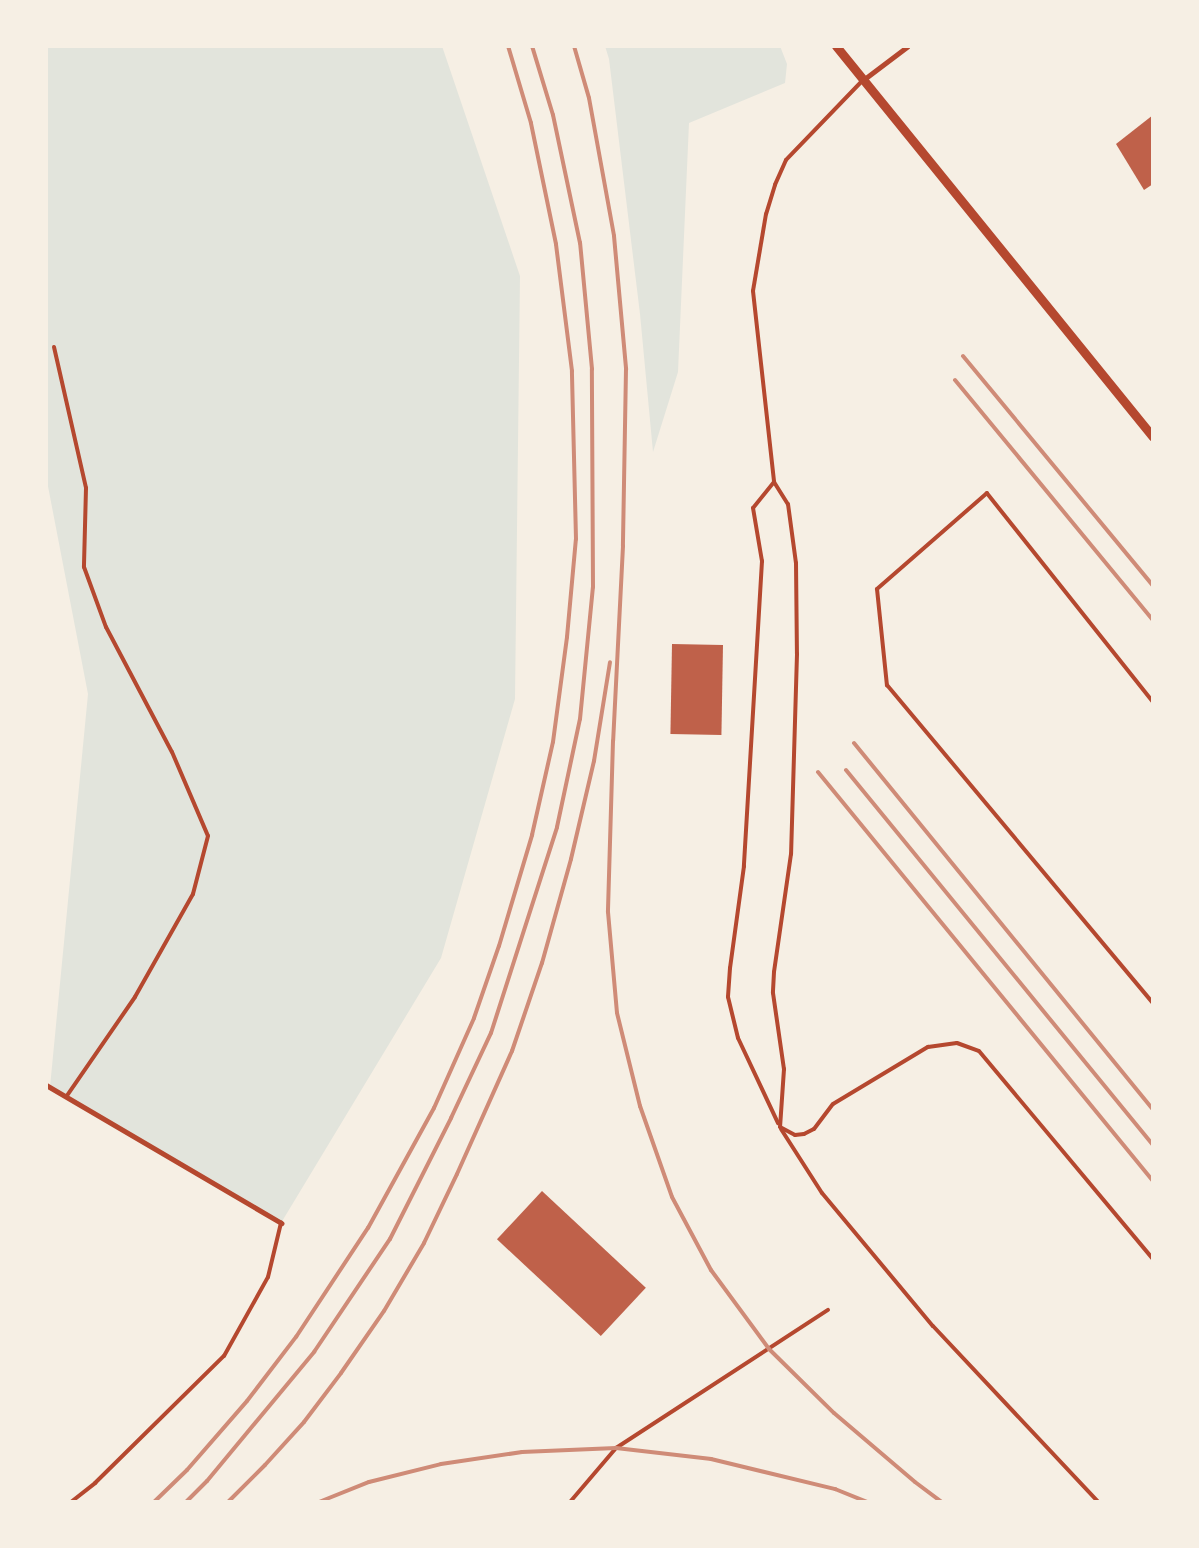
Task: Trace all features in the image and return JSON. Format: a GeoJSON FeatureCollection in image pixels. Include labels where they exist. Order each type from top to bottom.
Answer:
{"type":"FeatureCollection","features":[{"type":"Feature","properties":{"kind":"street"},"geometry":{"type":"LineString","coordinates":[[836,46],[1153,437]]}},
{"type":"Feature","properties":{"kind":"street"},"geometry":{"type":"LineString","coordinates":[[863,80],[908,46]]}},
{"type":"Feature","properties":{"kind":"street"},"geometry":{"type":"LineString","coordinates":[[46,1085],[281,1223]]}},
{"type":"Feature","properties":{"kind":"lane"},"geometry":{"type":"LineString","coordinates":[[780,1127],[784,1069],[773,993],[774,972],[791,854],[797,627],[796,563],[788,504],[774,482],[753,291],[766,214],[786,160],[863,80]]}},
{"type":"Feature","properties":{"kind":"lane"},"geometry":{"type":"LineString","coordinates":[[54,347],[86,488],[84,567],[106,627],[172,752],[208,836],[193,894],[135,997],[66,1096]]}},
{"type":"Feature","properties":{"kind":"lane"},"geometry":{"type":"LineString","coordinates":[[774,482],[752,508],[762,561],[744,866],[730,968],[728,997],[738,1038],[780,1127],[822,1192],[933,1326],[1098,1502]]}},
{"type":"Feature","properties":{"kind":"lane"},"geometry":{"type":"LineString","coordinates":[[1153,702],[988,493],[877,589],[887,685],[1153,1004]]}},
{"type":"Feature","properties":{"kind":"lane"},"geometry":{"type":"LineString","coordinates":[[780,1127],[795,1135],[814,1129],[833,1104],[872,1080],[928,1047],[957,1043],[979,1051],[1153,1259]]}},
{"type":"Feature","properties":{"kind":"lane"},"geometry":{"type":"LineString","coordinates":[[71,1502],[95,1483],[224,1356],[268,1277],[281,1223]]}},
{"type":"Feature","properties":{"kind":"lane"},"geometry":{"type":"LineString","coordinates":[[570,1502],[616,1448],[828,1310]]}},
{"type":"Feature","properties":{"kind":"shaded area"},"geometry":{"type":"Polygon","coordinates":[[[46,46],[442,46],[520,276],[515,699],[441,958],[281,1223],[50,1087],[88,694],[46,476],[46,46]]]}},
{"type":"Feature","properties":{"kind":"shaded area"},"geometry":{"type":"Polygon","coordinates":[[[605,46],[780,46],[787,64],[785,83],[689,123],[678,372],[653,452],[640,314],[609,59],[605,46]]]}},
{"type":"Feature","properties":{"kind":"building"},"geometry":{"type":"Polygon","coordinates":[[[1153,115],[1153,184],[1144,190],[1116,144],[1153,115]]]}},
{"type":"Feature","properties":{"kind":"building"},"geometry":{"type":"Polygon","coordinates":[[[672,644],[723,645],[721,735],[670,734],[672,644]]]}},
{"type":"Feature","properties":{"kind":"building"},"geometry":{"type":"Polygon","coordinates":[[[542,1191],[646,1288],[601,1336],[497,1239],[542,1191]]]}},
{"type":"Feature","properties":{"kind":"railway"},"geometry":{"type":"LineString","coordinates":[[154,1502],[187,1470],[247,1401],[296,1337],[368,1228],[434,1108],[474,1018],[499,946],[532,835],[553,742],[567,637],[576,539],[572,371],[556,244],[531,123],[508,46]]}},
{"type":"Feature","properties":{"kind":"railway"},"geometry":{"type":"LineString","coordinates":[[186,1502],[207,1481],[314,1352],[390,1239],[451,1118],[491,1033],[557,827],[580,719],[593,587],[592,369],[580,243],[553,115],[532,46]]}},
{"type":"Feature","properties":{"kind":"railway"},"geometry":{"type":"LineString","coordinates":[[574,46],[589,98],[614,236],[626,369],[623,546],[613,741],[608,912],[617,1013],[640,1106],[672,1197],[711,1270],[769,1349],[834,1413],[915,1482],[942,1502]]}},
{"type":"Feature","properties":{"kind":"railway"},"geometry":{"type":"LineString","coordinates":[[963,356],[1153,586]]}},
{"type":"Feature","properties":{"kind":"railway"},"geometry":{"type":"LineString","coordinates":[[955,380],[1153,620]]}},
{"type":"Feature","properties":{"kind":"railway"},"geometry":{"type":"LineString","coordinates":[[228,1502],[304,1422],[341,1373],[384,1311],[424,1243],[457,1174],[512,1051],[542,963],[571,859],[594,761],[610,662]]}},
{"type":"Feature","properties":{"kind":"railway"},"geometry":{"type":"LineString","coordinates":[[854,743],[1153,1110]]}},
{"type":"Feature","properties":{"kind":"railway"},"geometry":{"type":"LineString","coordinates":[[846,770],[1153,1145]]}},
{"type":"Feature","properties":{"kind":"railway"},"geometry":{"type":"LineString","coordinates":[[818,772],[1153,1181]]}},
{"type":"Feature","properties":{"kind":"railway"},"geometry":{"type":"LineString","coordinates":[[319,1502],[369,1482],[441,1464],[522,1452],[616,1448],[711,1459],[835,1489],[867,1502]]}}]}
